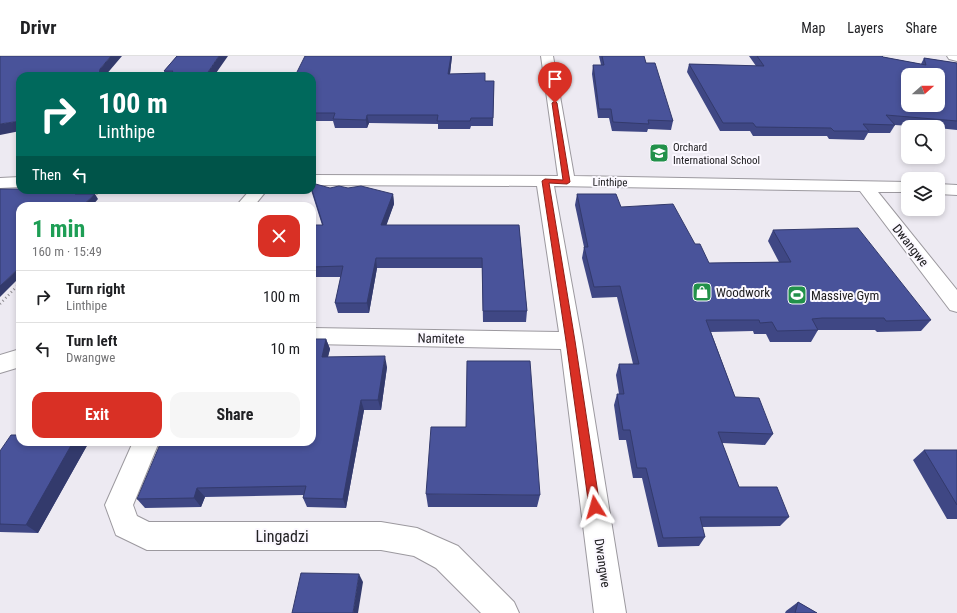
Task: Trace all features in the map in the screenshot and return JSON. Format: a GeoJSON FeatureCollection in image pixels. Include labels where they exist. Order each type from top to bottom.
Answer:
{"type":"FeatureCollection","features":[{"type":"Feature","properties":{"kind":"street","name":"Dwangwe"},"geometry":{"type":"LineString","coordinates":[[547,56],[556,182],[571,341],[610,613]]}},
{"type":"Feature","properties":{"kind":"street"},"geometry":{"type":"LineString","coordinates":[[953,56],[957,57]]}},
{"type":"Feature","properties":{"kind":"street","name":"Linthipe"},"geometry":{"type":"LineString","coordinates":[[316,180],[865,186],[901,188]]}},
{"type":"Feature","properties":{"kind":"street"},"geometry":{"type":"LineString","coordinates":[[0,183],[16,182]]}},
{"type":"Feature","properties":{"kind":"street","name":"Dwangwe"},"geometry":{"type":"LineString","coordinates":[[865,186],[957,305]]}},
{"type":"Feature","properties":{"kind":"street"},"geometry":{"type":"LineString","coordinates":[[945,189],[957,190]]}},
{"type":"Feature","properties":{"kind":"street"},"geometry":{"type":"LineString","coordinates":[[248,202],[256,194]]}},
{"type":"Feature","properties":{"kind":"street","name":"Namitete"},"geometry":{"type":"LineString","coordinates":[[316,336],[571,341]]}},
{"type":"Feature","properties":{"kind":"street"},"geometry":{"type":"LineString","coordinates":[[0,364],[16,359]]}},
{"type":"Feature","properties":{"kind":"street","name":"Lingadzi"},"geometry":{"type":"LineString","coordinates":[[144,446],[119,505],[126,525],[147,536],[381,536],[417,542],[447,557],[503,613]]}},
{"type":"Feature","properties":{"kind":"path"},"geometry":{"type":"LineString","coordinates":[[91,201],[97,194]]}},
{"type":"Feature","properties":{"kind":"path"},"geometry":{"type":"LineString","coordinates":[[0,304],[16,287]]}},
{"type":"Feature","properties":{"kind":"building"},"geometry":{"type":"Polygon","coordinates":[[[0,56],[111,56],[100,69],[100,72],[16,72],[16,122],[0,124],[0,56]]]}},
{"type":"Feature","properties":{"kind":"building"},"geometry":{"type":"Polygon","coordinates":[[[177,56],[219,56],[208,72],[164,71],[177,56]]]}},
{"type":"Feature","properties":{"kind":"building"},"geometry":{"type":"Polygon","coordinates":[[[305,56],[451,56],[448,74],[485,73],[485,81],[494,81],[493,118],[471,118],[470,121],[437,121],[438,115],[367,115],[366,120],[333,119],[335,113],[316,113],[316,72],[297,72],[305,56]]]}},
{"type":"Feature","properties":{"kind":"building"},"geometry":{"type":"Polygon","coordinates":[[[602,56],[644,56],[646,63],[655,63],[673,121],[648,120],[649,124],[613,122],[611,109],[599,109],[593,65],[604,65],[602,56]]]}},
{"type":"Feature","properties":{"kind":"building"},"geometry":{"type":"Polygon","coordinates":[[[757,56],[882,56],[926,65],[924,58],[957,63],[957,121],[886,115],[895,125],[863,124],[869,131],[834,131],[831,128],[756,127],[753,123],[723,123],[689,64],[764,66],[757,56]]]}},
{"type":"Feature","properties":{"kind":"building"},"geometry":{"type":"Polygon","coordinates":[[[316,184],[330,188],[339,186],[348,188],[361,186],[393,194],[381,225],[519,225],[527,311],[483,311],[482,258],[376,258],[367,303],[335,303],[343,266],[316,267],[316,225],[323,225],[313,194],[316,194],[316,184]]]}},
{"type":"Feature","properties":{"kind":"building"},"geometry":{"type":"Polygon","coordinates":[[[0,189],[16,189],[16,194],[95,194],[86,202],[16,202],[16,271],[0,286],[0,189]]]}},
{"type":"Feature","properties":{"kind":"building"},"geometry":{"type":"Polygon","coordinates":[[[577,194],[616,194],[621,207],[673,204],[695,244],[700,244],[709,263],[791,262],[773,230],[858,228],[931,320],[886,321],[884,318],[822,318],[812,319],[818,330],[777,331],[772,322],[760,323],[759,320],[706,320],[735,397],[759,398],[773,434],[718,432],[739,487],[777,487],[789,517],[700,517],[705,537],[663,538],[646,468],[637,468],[630,430],[623,430],[617,394],[624,394],[619,364],[639,364],[620,286],[594,287],[584,247],[588,247],[577,194]]]}},
{"type":"Feature","properties":{"kind":"building"},"geometry":{"type":"Polygon","coordinates":[[[316,339],[326,339],[322,357],[385,356],[378,400],[361,400],[343,499],[303,498],[306,486],[197,488],[194,498],[137,499],[159,446],[316,446],[316,339]]]}},
{"type":"Feature","properties":{"kind":"building"},"geometry":{"type":"Polygon","coordinates":[[[467,361],[530,361],[540,495],[426,494],[431,427],[466,427],[467,361]]]}},
{"type":"Feature","properties":{"kind":"building"},"geometry":{"type":"Polygon","coordinates":[[[11,435],[16,435],[16,446],[71,446],[26,525],[0,524],[0,451],[11,435]]]}},
{"type":"Feature","properties":{"kind":"building"},"geometry":{"type":"Polygon","coordinates":[[[924,450],[957,450],[957,505],[924,450]]]}},
{"type":"Feature","properties":{"kind":"building"},"geometry":{"type":"Polygon","coordinates":[[[301,573],[359,574],[353,613],[292,613],[301,573]]]}},
{"type":"Feature","properties":{"kind":"building"},"geometry":{"type":"Polygon","coordinates":[[[798,602],[817,613],[795,613],[798,602]]]}},
{"type":"Feature","properties":{"kind":"place","name":"Orchard International School"},"geometry":{"type":"Point","coordinates":[659,153]}},
{"type":"Feature","properties":{"kind":"place","name":"Woodwork"},"geometry":{"type":"Point","coordinates":[702,292]}},
{"type":"Feature","properties":{"kind":"place","name":"Massive Gym"},"geometry":{"type":"Point","coordinates":[797,295]}},
{"type":"Feature","properties":{"kind":"route"},"geometry":{"type":"LineString","coordinates":[[555,103],[567,182],[545,181],[571,341],[595,507]]}}]}
